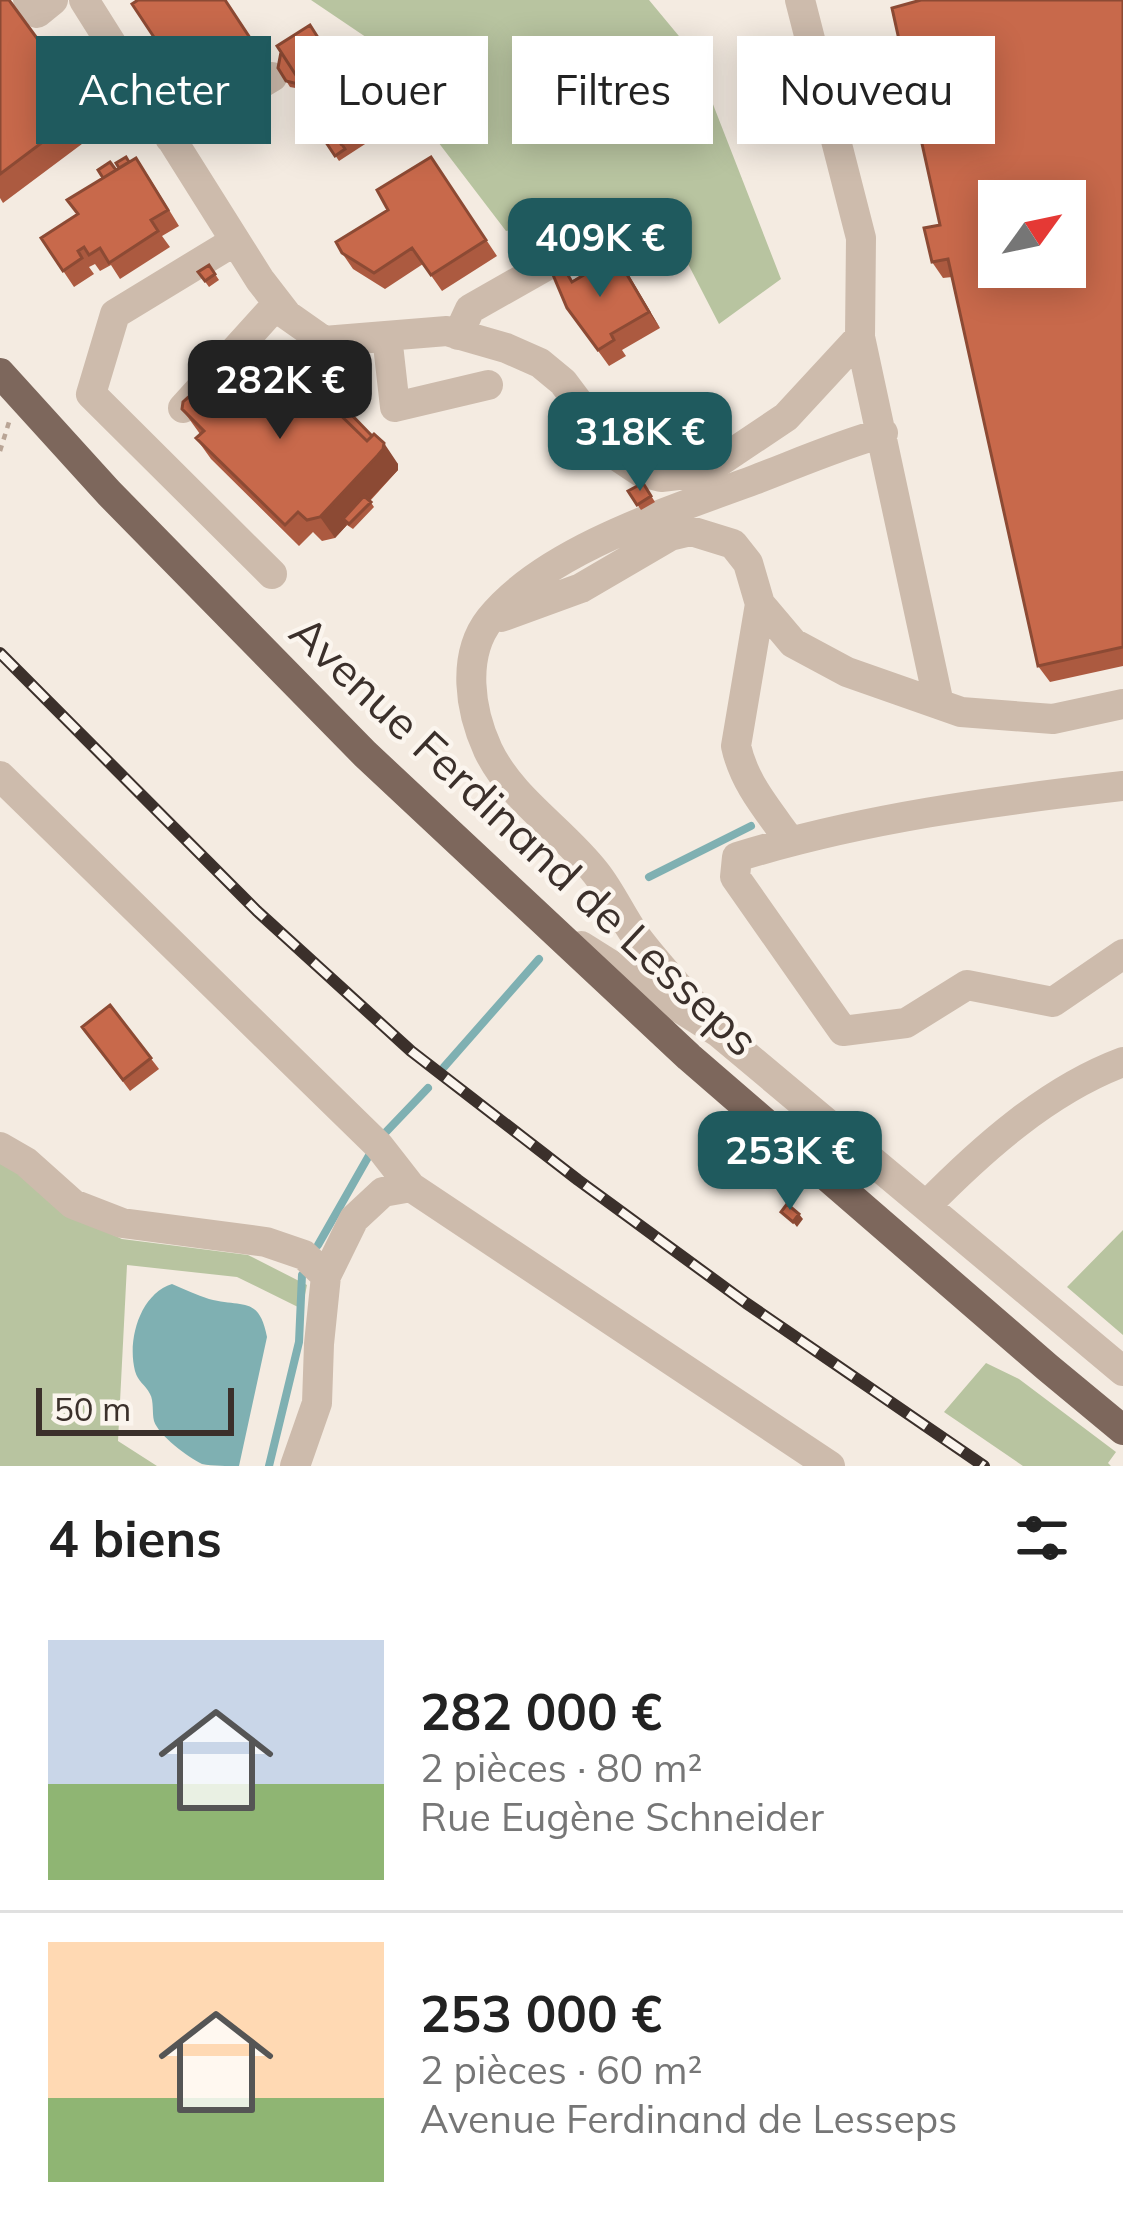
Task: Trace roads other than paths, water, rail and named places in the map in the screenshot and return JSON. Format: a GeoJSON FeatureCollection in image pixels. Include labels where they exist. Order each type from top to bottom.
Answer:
{"type":"FeatureCollection","features":[{"type":"Feature","properties":{"kind":"main road","name":"Avenue Ferdinand de Lesseps"},"geometry":{"type":"LineString","coordinates":[[6,386],[365,754],[688,1057],[1123,1430]]}},
{"type":"Feature","properties":{"kind":"street"},"geometry":{"type":"LineString","coordinates":[[28,0],[38,13],[53,0]]}},
{"type":"Feature","properties":{"kind":"street"},"geometry":{"type":"LineString","coordinates":[[84,0],[106,36]]}},
{"type":"Feature","properties":{"kind":"street"},"geometry":{"type":"LineString","coordinates":[[800,0],[861,238],[860,337],[939,704]]}},
{"type":"Feature","properties":{"kind":"street"},"geometry":{"type":"LineString","coordinates":[[174,144],[287,315],[324,341],[447,331],[506,348],[540,363],[563,382],[620,458],[641,472],[661,477],[704,472],[786,417],[860,337]]}},
{"type":"Feature","properties":{"kind":"street"},"geometry":{"type":"LineString","coordinates":[[235,242],[116,314],[91,394],[272,574]]}},
{"type":"Feature","properties":{"kind":"street"},"geometry":{"type":"LineString","coordinates":[[458,335],[470,309],[576,249]]}},
{"type":"Feature","properties":{"kind":"street"},"geometry":{"type":"LineString","coordinates":[[183,408],[278,303]]}},
{"type":"Feature","properties":{"kind":"street"},"geometry":{"type":"LineString","coordinates":[[387,336],[395,407],[488,385]]}},
{"type":"Feature","properties":{"kind":"street"},"geometry":{"type":"LineString","coordinates":[[718,1032],[637,937],[596,872],[504,776],[488,749],[476,713],[470,677],[478,643],[488,621],[566,558],[647,520],[883,434]]}},
{"type":"Feature","properties":{"kind":"street"},"geometry":{"type":"LineString","coordinates":[[488,621],[581,589],[670,536],[691,531],[734,544],[748,563],[760,604],[793,643],[847,672],[962,712],[1053,719],[1123,704]]}},
{"type":"Feature","properties":{"kind":"street"},"geometry":{"type":"LineString","coordinates":[[760,604],[736,746],[752,788],[790,841]]}},
{"type":"Feature","properties":{"kind":"street"},"geometry":{"type":"LineString","coordinates":[[0,776],[379,1146],[411,1186],[830,1466]]}},
{"type":"Feature","properties":{"kind":"street"},"geometry":{"type":"LineString","coordinates":[[1123,786],[992,801],[790,841],[737,857],[735,877],[843,1031],[906,1023],[967,985],[1053,1002],[1123,954]]}},
{"type":"Feature","properties":{"kind":"street"},"geometry":{"type":"LineString","coordinates":[[546,924],[718,1032],[1123,1371]]}},
{"type":"Feature","properties":{"kind":"street"},"geometry":{"type":"LineString","coordinates":[[926,1205],[1035,1109],[1094,1073],[1123,1062]]}},
{"type":"Feature","properties":{"kind":"street"},"geometry":{"type":"LineString","coordinates":[[0,1147],[26,1162],[73,1204],[122,1223],[266,1242],[304,1255],[326,1276]]}},
{"type":"Feature","properties":{"kind":"street"},"geometry":{"type":"LineString","coordinates":[[295,1466],[317,1403],[326,1276],[354,1219],[383,1192],[411,1186]]}},
{"type":"Feature","properties":{"kind":"water"},"geometry":{"type":"Polygon","coordinates":[[[172,1284],[254,1309],[264,1324],[267,1337],[239,1466],[202,1464],[168,1439],[154,1421],[151,1397],[136,1375],[133,1346],[138,1320],[152,1297],[172,1284]]]}},
{"type":"Feature","properties":{"kind":"waterway"},"geometry":{"type":"LineString","coordinates":[[649,877],[751,826]]}},
{"type":"Feature","properties":{"kind":"waterway"},"geometry":{"type":"LineString","coordinates":[[444,1067],[539,959]]}},
{"type":"Feature","properties":{"kind":"waterway"},"geometry":{"type":"LineString","coordinates":[[385,1133],[428,1088]]}},
{"type":"Feature","properties":{"kind":"waterway"},"geometry":{"type":"LineString","coordinates":[[318,1245],[371,1152]]}},
{"type":"Feature","properties":{"kind":"waterway"},"geometry":{"type":"LineString","coordinates":[[269,1466],[299,1342],[302,1275]]}},
{"type":"Feature","properties":{"kind":"railway"},"geometry":{"type":"LineString","coordinates":[[0,653],[257,911],[411,1051],[746,1303],[984,1466]]}}]}
